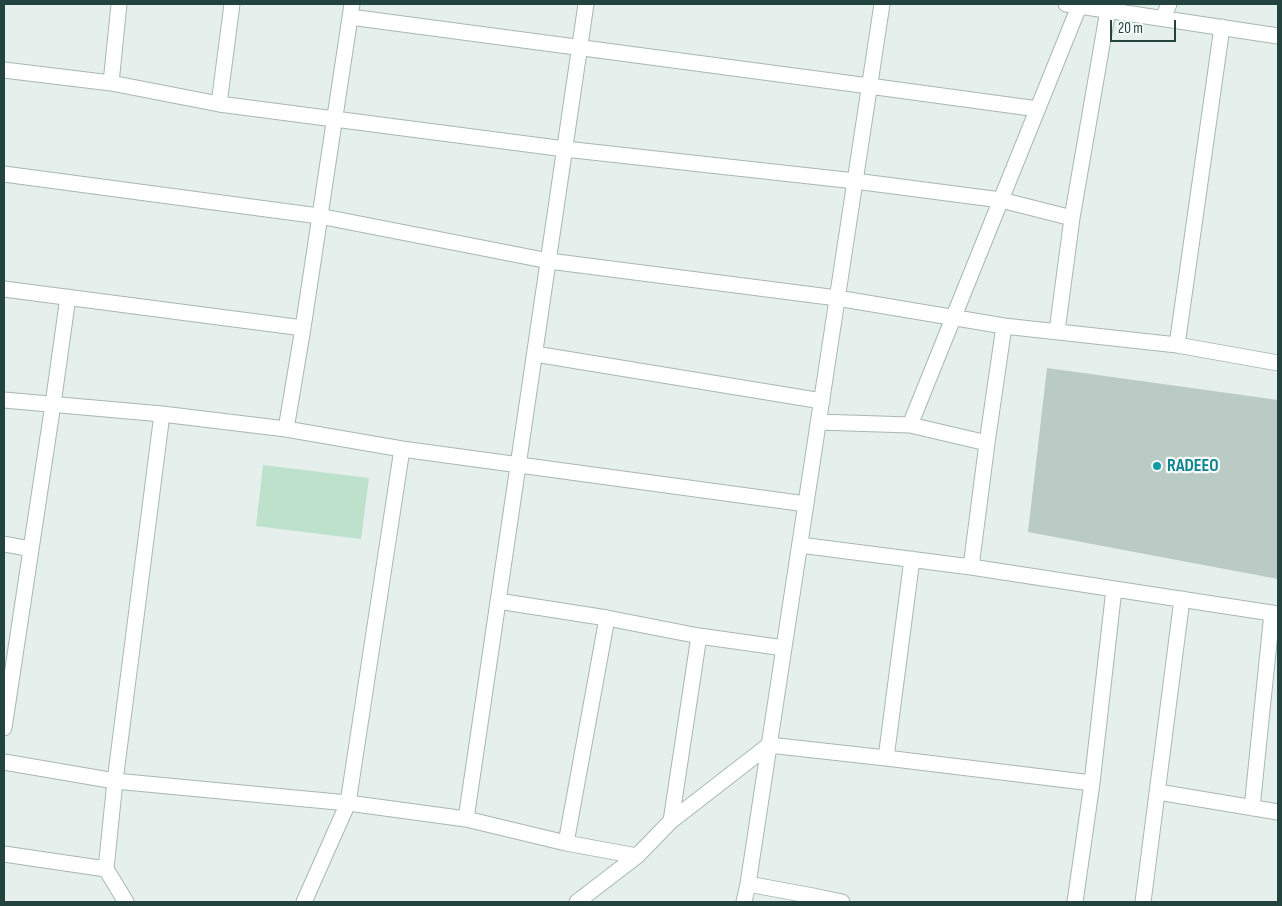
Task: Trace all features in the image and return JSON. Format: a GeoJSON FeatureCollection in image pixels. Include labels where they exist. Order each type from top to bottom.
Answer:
{"type":"FeatureCollection","features":[{"type":"Feature","properties":{"kind":"street"},"geometry":{"type":"LineString","coordinates":[[111,83],[119,4]]}},
{"type":"Feature","properties":{"kind":"street"},"geometry":{"type":"LineString","coordinates":[[219,104],[232,4]]}},
{"type":"Feature","properties":{"kind":"street"},"geometry":{"type":"LineString","coordinates":[[466,819],[586,4]]}},
{"type":"Feature","properties":{"kind":"street"},"geometry":{"type":"LineString","coordinates":[[744,902],[882,4]]}},
{"type":"Feature","properties":{"kind":"street"},"geometry":{"type":"LineString","coordinates":[[910,426],[1038,109],[1075,4],[1278,36]]}},
{"type":"Feature","properties":{"kind":"street"},"geometry":{"type":"LineString","coordinates":[[1163,18],[1169,4]]}},
{"type":"Feature","properties":{"kind":"street"},"geometry":{"type":"LineString","coordinates":[[1057,331],[1072,218],[1108,10]]}},
{"type":"Feature","properties":{"kind":"street"},"geometry":{"type":"LineString","coordinates":[[286,429],[351,11],[580,48],[1038,109]]}},
{"type":"Feature","properties":{"kind":"street"},"geometry":{"type":"LineString","coordinates":[[1177,345],[1222,27]]}},
{"type":"Feature","properties":{"kind":"street"},"geometry":{"type":"LineString","coordinates":[[4,70],[111,83],[219,104],[565,149],[855,181],[1001,200],[1072,218]]}},
{"type":"Feature","properties":{"kind":"street"},"geometry":{"type":"LineString","coordinates":[[4,174],[319,216],[548,261],[837,298],[1004,326],[1177,345],[1278,363]]}},
{"type":"Feature","properties":{"kind":"street"},"geometry":{"type":"LineString","coordinates":[[4,289],[303,328]]}},
{"type":"Feature","properties":{"kind":"street"},"geometry":{"type":"LineString","coordinates":[[4,728],[68,297]]}},
{"type":"Feature","properties":{"kind":"street"},"geometry":{"type":"LineString","coordinates":[[971,567],[986,443],[1004,326]]}},
{"type":"Feature","properties":{"kind":"street"},"geometry":{"type":"LineString","coordinates":[[535,354],[822,401]]}},
{"type":"Feature","properties":{"kind":"street"},"geometry":{"type":"LineString","coordinates":[[4,400],[162,414],[286,429],[402,449],[806,504]]}},
{"type":"Feature","properties":{"kind":"street"},"geometry":{"type":"LineString","coordinates":[[126,902],[106,869],[115,781],[162,414]]}},
{"type":"Feature","properties":{"kind":"street"},"geometry":{"type":"LineString","coordinates":[[818,422],[910,426],[986,443]]}},
{"type":"Feature","properties":{"kind":"street"},"geometry":{"type":"LineString","coordinates":[[304,902],[348,804],[402,449]]}},
{"type":"Feature","properties":{"kind":"street"},"geometry":{"type":"LineString","coordinates":[[4,544],[31,549]]}},
{"type":"Feature","properties":{"kind":"street"},"geometry":{"type":"LineString","coordinates":[[800,545],[971,567],[1275,613],[1252,808]]}},
{"type":"Feature","properties":{"kind":"street"},"geometry":{"type":"LineString","coordinates":[[886,758],[912,559]]}},
{"type":"Feature","properties":{"kind":"street"},"geometry":{"type":"LineString","coordinates":[[1075,902],[1092,783],[1114,589]]}},
{"type":"Feature","properties":{"kind":"street"},"geometry":{"type":"LineString","coordinates":[[1143,902],[1182,599]]}},
{"type":"Feature","properties":{"kind":"street"},"geometry":{"type":"LineString","coordinates":[[498,601],[606,618],[699,636],[784,648]]}},
{"type":"Feature","properties":{"kind":"street"},"geometry":{"type":"LineString","coordinates":[[566,843],[606,618]]}},
{"type":"Feature","properties":{"kind":"street"},"geometry":{"type":"LineString","coordinates":[[671,822],[699,636]]}},
{"type":"Feature","properties":{"kind":"street"},"geometry":{"type":"LineString","coordinates":[[576,902],[637,856],[671,822],[769,745],[1092,783]]}},
{"type":"Feature","properties":{"kind":"street"},"geometry":{"type":"LineString","coordinates":[[4,762],[115,781],[348,804],[466,819],[566,843],[637,856]]}},
{"type":"Feature","properties":{"kind":"street"},"geometry":{"type":"LineString","coordinates":[[1158,792],[1278,812]]}},
{"type":"Feature","properties":{"kind":"street"},"geometry":{"type":"LineString","coordinates":[[4,854],[106,869]]}},
{"type":"Feature","properties":{"kind":"street"},"geometry":{"type":"LineString","coordinates":[[748,884],[842,902]]}},
{"type":"Feature","properties":{"kind":"green space"},"geometry":{"type":"Polygon","coordinates":[[[263,465],[369,478],[361,539],[256,526],[263,465]]]}},
{"type":"Feature","properties":{"kind":"building","name":"RADEEO"},"geometry":{"type":"Polygon","coordinates":[[[1047,368],[1278,400],[1278,579],[1028,532],[1047,368]]]}},
{"type":"Feature","properties":{"kind":"place","name":"RADEEO"},"geometry":{"type":"Point","coordinates":[1157,466]}}]}
